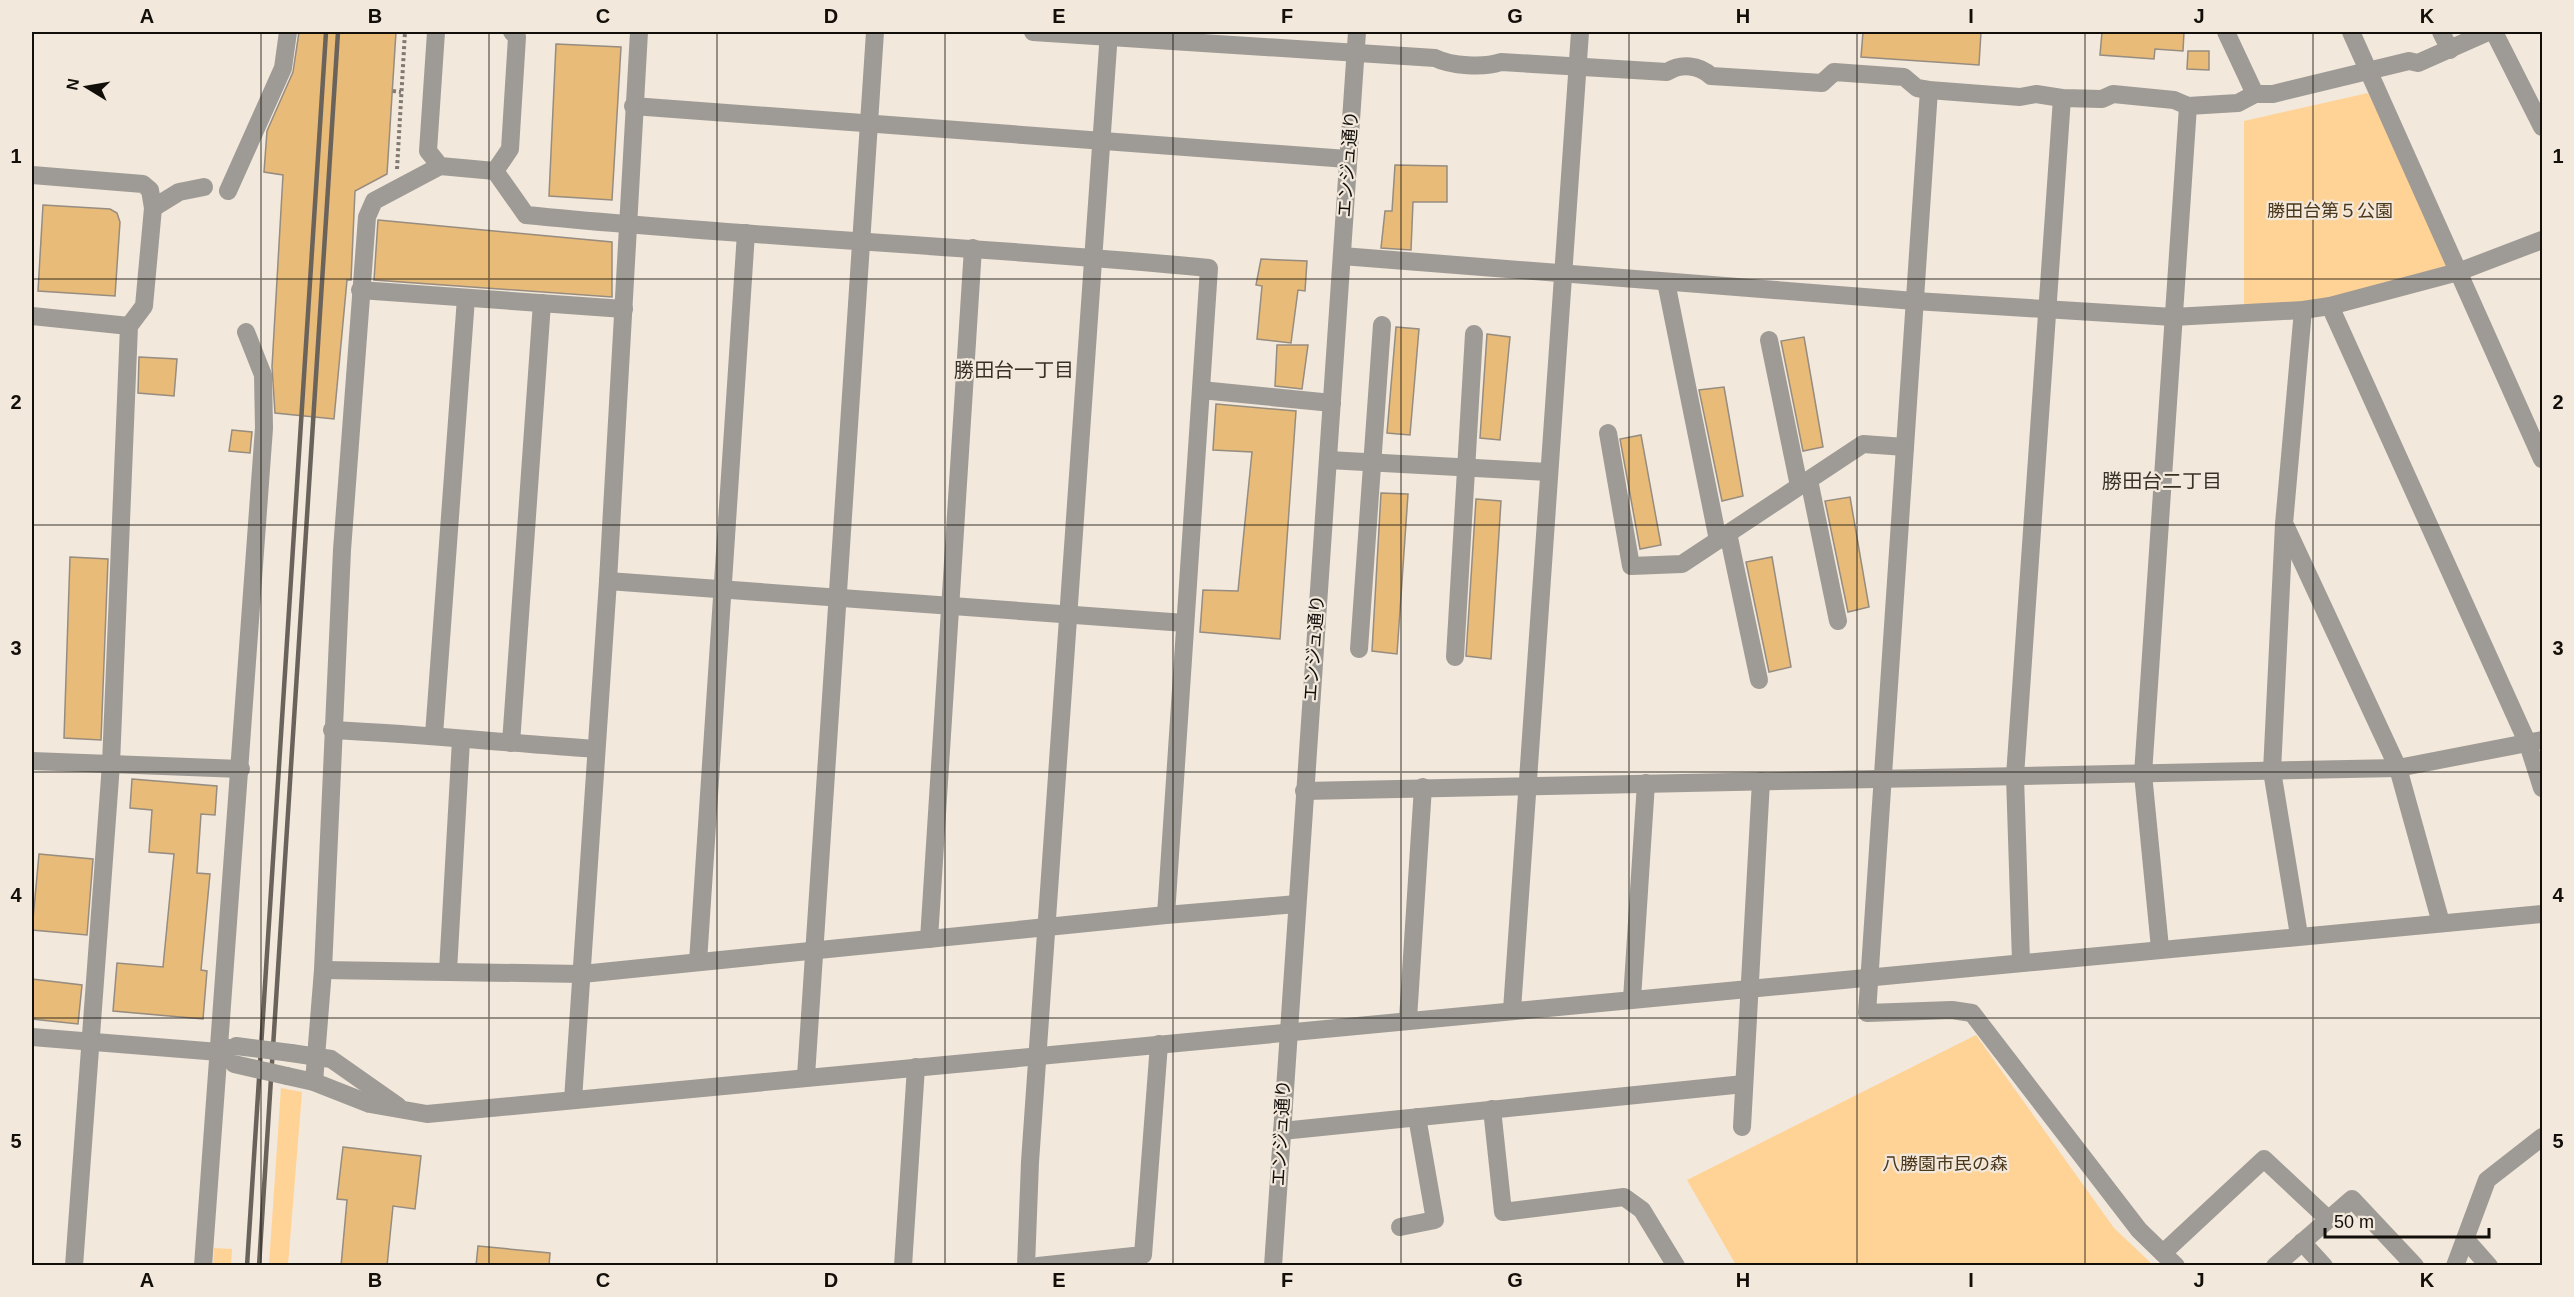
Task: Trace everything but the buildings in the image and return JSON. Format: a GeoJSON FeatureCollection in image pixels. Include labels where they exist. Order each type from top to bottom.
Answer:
{"type":"FeatureCollection","features":[{"type":"Feature","properties":{"kind":"street"},"geometry":{"type":"LineString","coordinates":[[228,191],[283,68],[288,32]]}},
{"type":"Feature","properties":{"kind":"street"},"geometry":{"type":"LineString","coordinates":[[436,32],[428,151],[440,166]]}},
{"type":"Feature","properties":{"kind":"street"},"geometry":{"type":"LineString","coordinates":[[495,171],[510,149],[517,37],[512,32]]}},
{"type":"Feature","properties":{"kind":"street"},"geometry":{"type":"LineString","coordinates":[[573,1100],[608,581],[633,106],[639,32]]}},
{"type":"Feature","properties":{"kind":"street"},"geometry":{"type":"LineString","coordinates":[[806,1076],[874,32]]}},
{"type":"Feature","properties":{"kind":"street"},"geometry":{"type":"LineString","coordinates":[[1033,32],[1109,34],[1355,52],[1481,64],[1501,62],[1667,72],[1677,66],[1703,68],[1711,76],[1822,83],[1834,72],[1904,77],[1917,88],[1929,90],[2020,97],[2036,94],[2062,98],[2102,99],[2113,94],[2174,100],[2188,106],[2238,103],[2255,94],[2273,94],[2409,61],[2418,63],[2488,32]]}},
{"type":"Feature","properties":{"kind":"street","name":"エンジュ通り"},"geometry":{"type":"LineString","coordinates":[[1273,1266],[1357,32]]}},
{"type":"Feature","properties":{"kind":"street"},"geometry":{"type":"LineString","coordinates":[[1512,1010],[1580,32]]}},
{"type":"Feature","properties":{"kind":"street"},"geometry":{"type":"LineString","coordinates":[[2226,32],[2255,94]]}},
{"type":"Feature","properties":{"kind":"street"},"geometry":{"type":"LineString","coordinates":[[2351,32],[2542,459]]}},
{"type":"Feature","properties":{"kind":"street"},"geometry":{"type":"LineString","coordinates":[[2441,32],[2450,50]]}},
{"type":"Feature","properties":{"kind":"street"},"geometry":{"type":"LineString","coordinates":[[2494,32],[2542,127]]}},
{"type":"Feature","properties":{"kind":"street"},"geometry":{"type":"LineString","coordinates":[[1026,1266],[1092,256],[1109,34]]}},
{"type":"Feature","properties":{"kind":"street"},"geometry":{"type":"LineString","coordinates":[[1929,90],[1867,1013],[1952,1010],[1972,1013],[2139,1230],[2169,1259],[2264,1158],[2328,1219]]}},
{"type":"Feature","properties":{"kind":"street"},"geometry":{"type":"LineString","coordinates":[[2020,962],[2015,776],[2062,98]]}},
{"type":"Feature","properties":{"kind":"street"},"geometry":{"type":"LineString","coordinates":[[633,106],[1347,159]]}},
{"type":"Feature","properties":{"kind":"street"},"geometry":{"type":"LineString","coordinates":[[2160,948],[2143,774],[2188,106]]}},
{"type":"Feature","properties":{"kind":"street"},"geometry":{"type":"LineString","coordinates":[[314,1082],[323,970],[332,730],[360,290],[368,217],[374,201],[440,166],[495,171],[526,215],[628,225],[1092,256],[1209,268],[1166,915]]}},
{"type":"Feature","properties":{"kind":"street"},"geometry":{"type":"LineString","coordinates":[[32,175],[143,184],[150,190],[153,208],[144,306],[129,326],[111,764],[74,1266]]}},
{"type":"Feature","properties":{"kind":"street"},"geometry":{"type":"LineString","coordinates":[[153,208],[179,192],[204,187]]}},
{"type":"Feature","properties":{"kind":"street"},"geometry":{"type":"LineString","coordinates":[[699,962],[746,233]]}},
{"type":"Feature","properties":{"kind":"street"},"geometry":{"type":"LineString","coordinates":[[1342,256],[1915,301],[2173,317],[2302,310],[2330,306],[2458,272],[2542,240]]}},
{"type":"Feature","properties":{"kind":"street"},"geometry":{"type":"LineString","coordinates":[[929,939],[973,248]]}},
{"type":"Feature","properties":{"kind":"street"},"geometry":{"type":"LineString","coordinates":[[1666,282],[1723,537],[1759,680]]}},
{"type":"Feature","properties":{"kind":"street"},"geometry":{"type":"LineString","coordinates":[[360,290],[624,309]]}},
{"type":"Feature","properties":{"kind":"street"},"geometry":{"type":"LineString","coordinates":[[434,735],[466,298]]}},
{"type":"Feature","properties":{"kind":"street"},"geometry":{"type":"LineString","coordinates":[[512,743],[542,303]]}},
{"type":"Feature","properties":{"kind":"street"},"geometry":{"type":"LineString","coordinates":[[2330,306],[2535,742],[2542,788]]}},
{"type":"Feature","properties":{"kind":"street"},"geometry":{"type":"LineString","coordinates":[[2299,935],[2272,771],[2284,524],[2302,310]]}},
{"type":"Feature","properties":{"kind":"street"},"geometry":{"type":"LineString","coordinates":[[32,316],[129,326]]}},
{"type":"Feature","properties":{"kind":"street"},"geometry":{"type":"LineString","coordinates":[[1359,650],[1382,325]]}},
{"type":"Feature","properties":{"kind":"street"},"geometry":{"type":"LineString","coordinates":[[203,1266],[229,1054],[241,769],[264,428],[263,375],[246,332]]}},
{"type":"Feature","properties":{"kind":"street"},"geometry":{"type":"LineString","coordinates":[[1455,657],[1474,333]]}},
{"type":"Feature","properties":{"kind":"street"},"geometry":{"type":"LineString","coordinates":[[1769,340],[1838,621]]}},
{"type":"Feature","properties":{"kind":"street"},"geometry":{"type":"LineString","coordinates":[[1201,390],[1332,404]]}},
{"type":"Feature","properties":{"kind":"street"},"geometry":{"type":"LineString","coordinates":[[1608,433],[1631,566],[1682,564],[1863,444],[1905,447]]}},
{"type":"Feature","properties":{"kind":"street"},"geometry":{"type":"LineString","coordinates":[[1328,460],[1549,472]]}},
{"type":"Feature","properties":{"kind":"street"},"geometry":{"type":"LineString","coordinates":[[2284,524],[2398,768],[2441,923]]}},
{"type":"Feature","properties":{"kind":"street"},"geometry":{"type":"LineString","coordinates":[[608,581],[1185,623]]}},
{"type":"Feature","properties":{"kind":"street"},"geometry":{"type":"LineString","coordinates":[[332,730],[434,735],[461,740],[596,749]]}},
{"type":"Feature","properties":{"kind":"street"},"geometry":{"type":"LineString","coordinates":[[448,971],[461,740]]}},
{"type":"Feature","properties":{"kind":"street"},"geometry":{"type":"LineString","coordinates":[[1304,791],[2398,768],[2535,742]]}},
{"type":"Feature","properties":{"kind":"street"},"geometry":{"type":"LineString","coordinates":[[32,761],[241,769]]}},
{"type":"Feature","properties":{"kind":"street"},"geometry":{"type":"LineString","coordinates":[[1742,1127],[1761,781]]}},
{"type":"Feature","properties":{"kind":"street"},"geometry":{"type":"LineString","coordinates":[[1632,999],[1646,783]]}},
{"type":"Feature","properties":{"kind":"street"},"geometry":{"type":"LineString","coordinates":[[1408,1019],[1423,787]]}},
{"type":"Feature","properties":{"kind":"street"},"geometry":{"type":"LineString","coordinates":[[323,970],[582,974],[1048,926],[1298,904]]}},
{"type":"Feature","properties":{"kind":"street"},"geometry":{"type":"LineString","coordinates":[[229,1054],[287,1076],[314,1082],[370,1104],[427,1113],[2160,948],[2542,914]]}},
{"type":"Feature","properties":{"kind":"street"},"geometry":{"type":"LineString","coordinates":[[32,1037],[229,1054],[291,1053],[331,1059],[402,1109]]}},
{"type":"Feature","properties":{"kind":"street"},"geometry":{"type":"LineString","coordinates":[[1038,1266],[1143,1255],[1159,1044]]}},
{"type":"Feature","properties":{"kind":"street"},"geometry":{"type":"LineString","coordinates":[[903,1266],[916,1067]]}},
{"type":"Feature","properties":{"kind":"street"},"geometry":{"type":"LineString","coordinates":[[1282,1131],[1744,1084]]}},
{"type":"Feature","properties":{"kind":"street"},"geometry":{"type":"LineString","coordinates":[[1492,1110],[1503,1212],[1624,1197],[1642,1210],[1676,1266]]}},
{"type":"Feature","properties":{"kind":"street"},"geometry":{"type":"LineString","coordinates":[[1400,1227],[1435,1220],[1417,1117]]}},
{"type":"Feature","properties":{"kind":"street"},"geometry":{"type":"LineString","coordinates":[[2455,1266],[2487,1180],[2542,1137]]}},
{"type":"Feature","properties":{"kind":"street"},"geometry":{"type":"LineString","coordinates":[[2275,1266],[2352,1199],[2415,1266]]}},
{"type":"Feature","properties":{"kind":"street"},"geometry":{"type":"LineString","coordinates":[[2466,1240],[2489,1266]]}},
{"type":"Feature","properties":{"kind":"street"},"geometry":{"type":"LineString","coordinates":[[2302,1242],[2324,1266]]}},
{"type":"Feature","properties":{"kind":"path"},"geometry":{"type":"LineString","coordinates":[[393,91],[401,93]]}},
{"type":"Feature","properties":{"kind":"green space","name":"勝田台第５公園"},"geometry":{"type":"Polygon","coordinates":[[[2368,93],[2452,268],[2329,302],[2244,306],[2244,121],[2368,93]]]}},
{"type":"Feature","properties":{"kind":"green space","name":"八勝園市民の森"},"geometry":{"type":"Polygon","coordinates":[[[1976,1035],[2114,1228],[2153,1265],[1736,1265],[1687,1180],[1976,1035]]]}},
{"type":"Feature","properties":{"kind":"green space"},"geometry":{"type":"Polygon","coordinates":[[[281,1088],[302,1092],[288,1265],[269,1265],[281,1088]]]}},
{"type":"Feature","properties":{"kind":"green space"},"geometry":{"type":"Polygon","coordinates":[[[214,1248],[232,1249],[231,1265],[213,1265],[214,1248]]]}},
{"type":"Feature","properties":{"kind":"railway"},"geometry":{"type":"LineString","coordinates":[[247,1266],[326,32]]}},
{"type":"Feature","properties":{"kind":"railway"},"geometry":{"type":"LineString","coordinates":[[259,1266],[338,32]]}},
{"type":"Feature","properties":{"kind":"district","name":"勝田台一丁目"},"geometry":{"type":"Point","coordinates":[1014,370]}},
{"type":"Feature","properties":{"kind":"district","name":"勝田台二丁目"},"geometry":{"type":"Point","coordinates":[2162,481]}}]}
